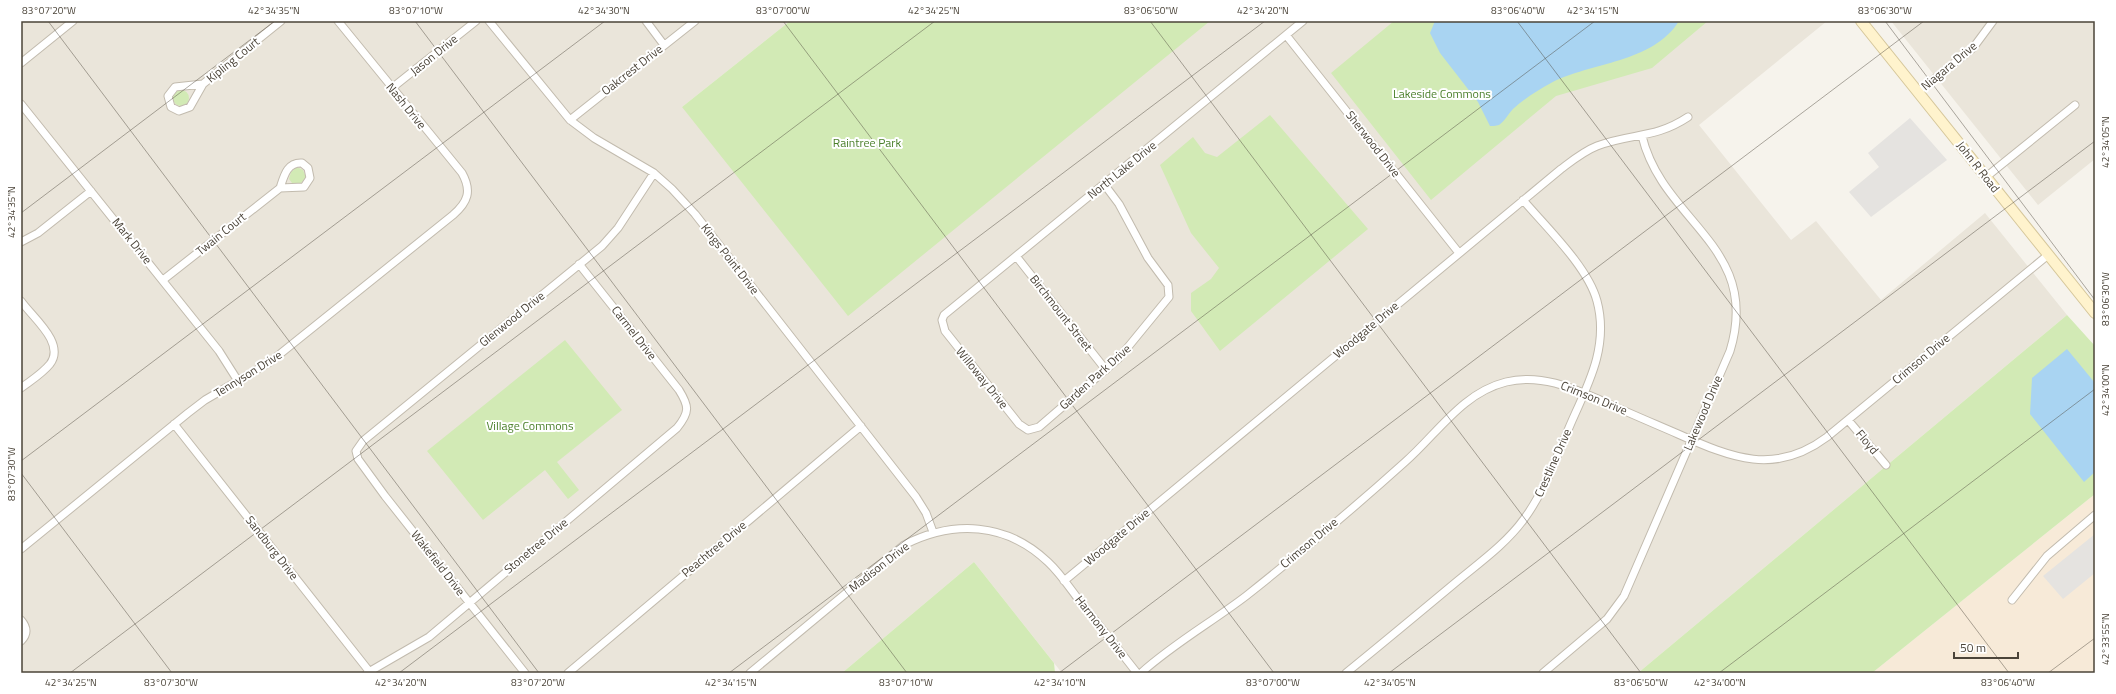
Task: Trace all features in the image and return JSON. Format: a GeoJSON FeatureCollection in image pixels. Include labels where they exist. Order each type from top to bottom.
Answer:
{"type":"FeatureCollection","features":[{"type":"Feature","properties":{"kind":"main road","name":"John R Road"},"geometry":{"type":"LineString","coordinates":[[1861,21],[2095,313]]}},
{"type":"Feature","properties":{"kind":"street"},"geometry":{"type":"LineString","coordinates":[[21,63],[73,21]]}},
{"type":"Feature","properties":{"kind":"street","name":"Kipling Court"},"geometry":{"type":"LineString","coordinates":[[203,84],[175,87],[168,96],[171,107],[179,111],[187,110],[203,84],[281,21]]}},
{"type":"Feature","properties":{"kind":"street","name":"Nash Drive"},"geometry":{"type":"LineString","coordinates":[[338,21],[462,174],[467,182],[468,194]]}},
{"type":"Feature","properties":{"kind":"street","name":"Jason Drive"},"geometry":{"type":"LineString","coordinates":[[392,88],[476,21]]}},
{"type":"Feature","properties":{"kind":"street","name":"Kings Point Drive"},"geometry":{"type":"LineString","coordinates":[[489,21],[570,120],[594,138],[654,173],[672,189],[695,214],[920,502],[933,532]]}},
{"type":"Feature","properties":{"kind":"street"},"geometry":{"type":"LineString","coordinates":[[646,21],[664,45]]}},
{"type":"Feature","properties":{"kind":"street","name":"Oakcrest Drive"},"geometry":{"type":"LineString","coordinates":[[570,120],[695,21]]}},
{"type":"Feature","properties":{"kind":"street","name":"North Lake Drive"},"geometry":{"type":"LineString","coordinates":[[942,320],[948,311],[1303,21]]}},
{"type":"Feature","properties":{"kind":"street","name":"Niagara Drive"},"geometry":{"type":"LineString","coordinates":[[1918,92],[1973,48],[1993,21]]}},
{"type":"Feature","properties":{"kind":"street","name":"Sherwood Drive"},"geometry":{"type":"LineString","coordinates":[[1286,35],[1459,253]]}},
{"type":"Feature","properties":{"kind":"street","name":"Mark Drive"},"geometry":{"type":"LineString","coordinates":[[21,104],[223,356],[238,381]]}},
{"type":"Feature","properties":{"kind":"street"},"geometry":{"type":"LineString","coordinates":[[1986,177],[2075,105]]}},
{"type":"Feature","properties":{"kind":"street","name":"Woodgate Drive"},"geometry":{"type":"LineString","coordinates":[[1064,581],[1561,168],[1588,150],[1617,140],[1642,136],[1668,128],[1688,117]]}},
{"type":"Feature","properties":{"kind":"street","name":"Lakewood Drive"},"geometry":{"type":"LineString","coordinates":[[1543,673],[1607,619],[1616,609],[1628,587],[1692,440],[1735,336],[1737,313],[1735,293],[1727,266],[1718,251],[1658,176],[1650,161],[1642,136]]}},
{"type":"Feature","properties":{"kind":"street"},"geometry":{"type":"LineString","coordinates":[[302,163],[308,168],[310,178],[304,186],[280,188],[287,169],[292,164],[302,163]]}},
{"type":"Feature","properties":{"kind":"street","name":"Glenwood Drive"},"geometry":{"type":"LineString","coordinates":[[356,451],[363,441],[602,246],[618,228],[654,173]]}},
{"type":"Feature","properties":{"kind":"street","name":"Garden Park Drive"},"geometry":{"type":"LineString","coordinates":[[1028,430],[1038,427],[1106,370],[1127,349],[1170,297],[1168,285],[1148,258],[1124,212],[1104,184]]}},
{"type":"Feature","properties":{"kind":"street","name":"Twain Court"},"geometry":{"type":"LineString","coordinates":[[163,280],[280,188]]}},
{"type":"Feature","properties":{"kind":"street"},"geometry":{"type":"LineString","coordinates":[[21,242],[38,233],[91,190]]}},
{"type":"Feature","properties":{"kind":"street","name":"Tennyson Drive"},"geometry":{"type":"LineString","coordinates":[[21,549],[205,400],[270,362],[453,215],[465,203],[468,194]]}},
{"type":"Feature","properties":{"kind":"street","name":"Crestline Drive"},"geometry":{"type":"LineString","coordinates":[[1346,673],[1509,537],[1535,502],[1584,393],[1599,354],[1602,338],[1597,301],[1590,283],[1578,265],[1523,200]]}},
{"type":"Feature","properties":{"kind":"street","name":"Crimson Drive"},"geometry":{"type":"LineString","coordinates":[[1141,673],[1262,582],[1405,463],[1467,402],[1487,390],[1506,382],[1534,379],[1558,383],[1737,458],[1752,460],[1778,459],[1811,448],[1848,420],[2048,255]]}},
{"type":"Feature","properties":{"kind":"street","name":"Birchmount Street"},"geometry":{"type":"LineString","coordinates":[[1016,256],[1106,370]]}},
{"type":"Feature","properties":{"kind":"street","name":"Carmel Drive"},"geometry":{"type":"LineString","coordinates":[[579,264],[679,390],[687,403]]}},
{"type":"Feature","properties":{"kind":"street"},"geometry":{"type":"LineString","coordinates":[[21,301],[49,336],[54,350],[50,364],[21,388]]}},
{"type":"Feature","properties":{"kind":"street","name":"Willoway Drive"},"geometry":{"type":"LineString","coordinates":[[942,320],[942,326],[950,337],[1019,424],[1028,430]]}},
{"type":"Feature","properties":{"kind":"street","name":"Stonetree Drive"},"geometry":{"type":"LineString","coordinates":[[368,672],[421,643],[678,428],[687,412],[687,403]]}},
{"type":"Feature","properties":{"kind":"street","name":"Floyd"},"geometry":{"type":"LineString","coordinates":[[1848,420],[1886,465]]}},
{"type":"Feature","properties":{"kind":"street","name":"Sandburg Drive"},"geometry":{"type":"LineString","coordinates":[[174,424],[368,672]]}},
{"type":"Feature","properties":{"kind":"street","name":"Peachtree Drive"},"geometry":{"type":"LineString","coordinates":[[568,673],[861,426]]}},
{"type":"Feature","properties":{"kind":"street","name":"Wakefield Drive"},"geometry":{"type":"LineString","coordinates":[[356,451],[363,466],[525,673]]}},
{"type":"Feature","properties":{"kind":"street"},"geometry":{"type":"LineString","coordinates":[[2012,600],[2047,556],[2095,515]]}},
{"type":"Feature","properties":{"kind":"street","name":"Madison Drive"},"geometry":{"type":"LineString","coordinates":[[750,673],[889,556],[904,545],[933,532],[953,528],[973,528],[1002,534],[1030,547],[1048,562],[1064,581]]}},
{"type":"Feature","properties":{"kind":"street","name":"Harmony Drive"},"geometry":{"type":"LineString","coordinates":[[1064,581],[1138,673]]}},
{"type":"Feature","properties":{"kind":"street"},"geometry":{"type":"LineString","coordinates":[[21,620],[26,630],[25,637],[21,641]]}},
{"type":"Feature","properties":{"kind":"shaded area"},"geometry":{"type":"Polygon","coordinates":[[[21,21],[790,21],[682,107],[1207,21],[1827,21],[1699,125],[1791,240],[1816,221],[1881,300],[1985,213],[2067,315],[1638,673],[1062,673],[974,562],[842,673],[21,673],[21,21]]]}},
{"type":"Feature","properties":{"kind":"shaded area"},"geometry":{"type":"Polygon","coordinates":[[[1891,21],[2095,21],[2095,159],[2038,205],[1891,21]]]}},
{"type":"Feature","properties":{"kind":"shaded area"},"geometry":{"type":"Polygon","coordinates":[[[1910,118],[1947,160],[1871,217],[1849,192],[1879,167],[1868,153],[1910,118]]]}},
{"type":"Feature","properties":{"kind":"shaded area"},"geometry":{"type":"Polygon","coordinates":[[[2095,494],[2095,673],[1872,673],[2095,494]]]}},
{"type":"Feature","properties":{"kind":"shaded area"},"geometry":{"type":"Polygon","coordinates":[[[2095,534],[2095,573],[2063,599],[2043,576],[2095,534]]]}},
{"type":"Feature","properties":{"kind":"green space","name":"Raintree Park"},"geometry":{"type":"Polygon","coordinates":[[[790,21],[1210,21],[848,316],[682,107],[790,21]]]}},
{"type":"Feature","properties":{"kind":"green space","name":"Lakeside Commons"},"geometry":{"type":"Polygon","coordinates":[[[1394,21],[1708,21],[1652,68],[1556,96],[1431,200],[1331,73],[1394,21]]]}},
{"type":"Feature","properties":{"kind":"green space"},"geometry":{"type":"Polygon","coordinates":[[[178,90],[184,90],[189,95],[187,104],[184,106],[178,106],[173,101],[173,95],[178,90]]]}},
{"type":"Feature","properties":{"kind":"green space"},"geometry":{"type":"Polygon","coordinates":[[[1270,115],[1368,229],[1220,351],[1191,311],[1191,293],[1211,279],[1219,268],[1191,233],[1160,165],[1193,137],[1205,153],[1217,157],[1270,115]]]}},
{"type":"Feature","properties":{"kind":"green space"},"geometry":{"type":"Polygon","coordinates":[[[297,167],[303,170],[306,177],[301,183],[292,183],[289,179],[291,172],[297,167]]]}},
{"type":"Feature","properties":{"kind":"green space"},"geometry":{"type":"Polygon","coordinates":[[[2067,315],[2095,346],[2095,494],[1872,673],[1638,673],[2067,315]]]}},
{"type":"Feature","properties":{"kind":"green space","name":"Village Commons"},"geometry":{"type":"Polygon","coordinates":[[[565,340],[622,410],[557,462],[579,490],[568,499],[545,470],[483,520],[427,451],[565,340]]]}},
{"type":"Feature","properties":{"kind":"green space"},"geometry":{"type":"Polygon","coordinates":[[[974,562],[1054,663],[1055,673],[842,673],[974,562]]]}},
{"type":"Feature","properties":{"kind":"water"},"geometry":{"type":"Polygon","coordinates":[[[1435,21],[1679,21],[1668,35],[1638,54],[1584,70],[1551,83],[1517,105],[1499,125],[1490,126],[1478,102],[1440,53],[1430,33],[1435,21]]]}},
{"type":"Feature","properties":{"kind":"water"},"geometry":{"type":"Polygon","coordinates":[[[2067,349],[2095,383],[2095,472],[2084,482],[2030,414],[2032,378],[2067,349]]]}}]}
